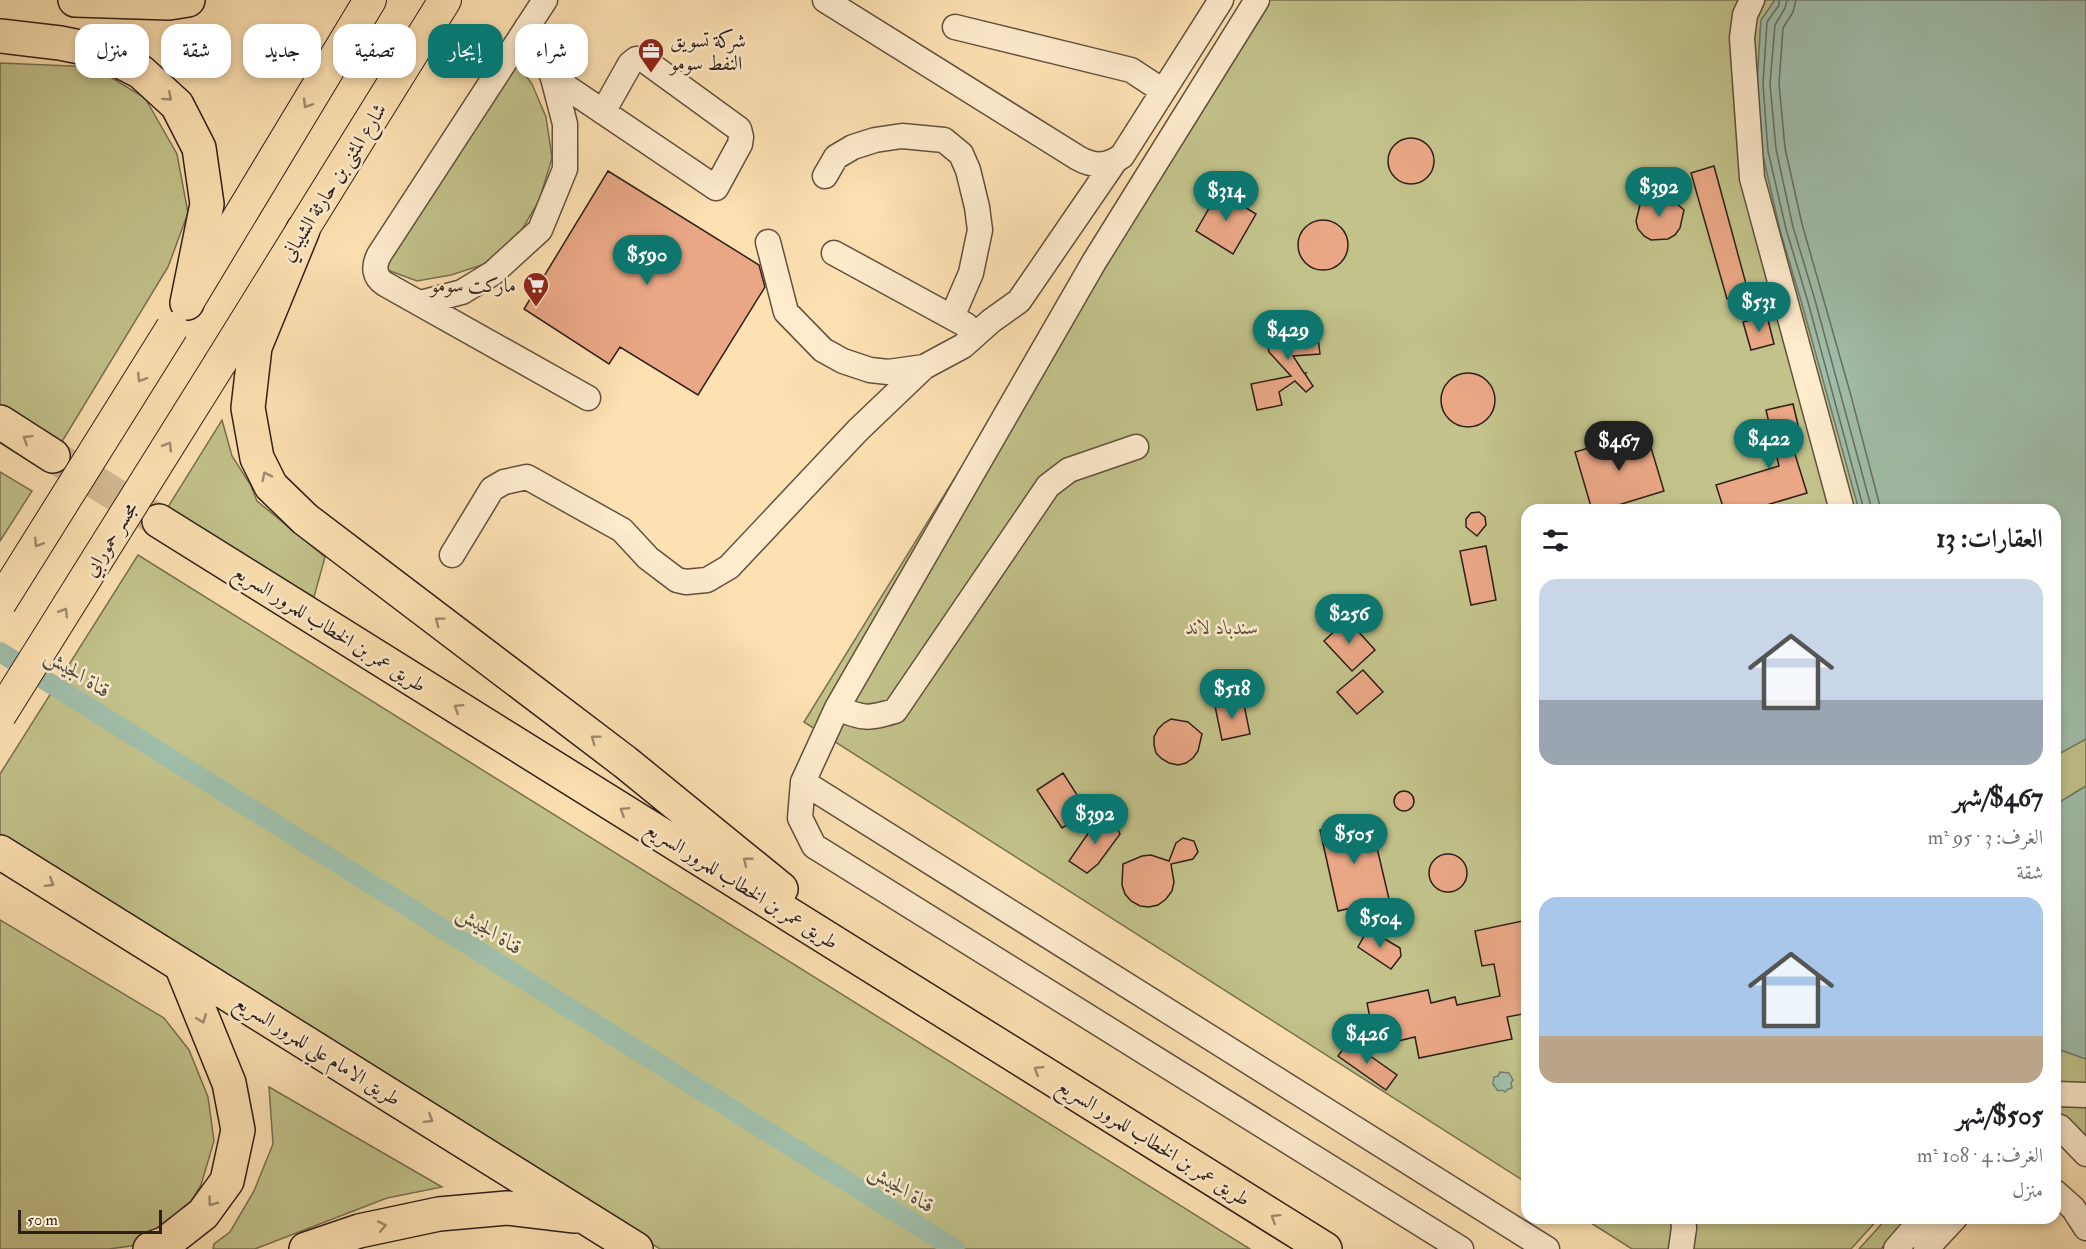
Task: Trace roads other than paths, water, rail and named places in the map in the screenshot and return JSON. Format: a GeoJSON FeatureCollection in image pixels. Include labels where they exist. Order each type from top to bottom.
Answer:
{"type":"FeatureCollection","features":[{"type":"Feature","properties":{"kind":"highway"},"geometry":{"type":"LineString","coordinates":[[75,0],[169,3],[188,0]]}},
{"type":"Feature","properties":{"kind":"highway"},"geometry":{"type":"LineString","coordinates":[[0,36],[60,43],[100,51],[141,72],[177,105],[199,148],[207,204],[180,316]]}},
{"type":"Feature","properties":{"kind":"highway"},"geometry":{"type":"LineString","coordinates":[[303,230],[255,347],[248,408],[257,458],[271,486],[305,519],[625,762],[890,978]]}},
{"type":"Feature","properties":{"kind":"highway"},"geometry":{"type":"LineString","coordinates":[[0,422],[53,456]]}},
{"type":"Feature","properties":{"kind":"highway","name":"طريق عمر بن الخطاب للمرور السريع"},"geometry":{"type":"LineString","coordinates":[[159,521],[1325,1249]]}},
{"type":"Feature","properties":{"kind":"highway","name":"طريق الامام علي للمرور السريع"},"geometry":{"type":"LineString","coordinates":[[0,852],[636,1249]]}},
{"type":"Feature","properties":{"kind":"highway"},"geometry":{"type":"LineString","coordinates":[[150,1249],[166,1243],[203,1214],[226,1181],[238,1131],[229,1083],[181,965]]}},
{"type":"Feature","properties":{"kind":"highway"},"geometry":{"type":"LineString","coordinates":[[306,1249],[358,1231],[439,1215],[507,1208],[584,1217]]}},
{"type":"Feature","properties":{"kind":"main road"},"geometry":{"type":"LineString","coordinates":[[0,603],[180,316],[370,0]]}},
{"type":"Feature","properties":{"kind":"main road","name":"شارع المثنى بن حارثة الشيباني"},"geometry":{"type":"LineString","coordinates":[[220,363],[445,0]]}},
{"type":"Feature","properties":{"kind":"main road","name":"مجسر حمورابي"},"geometry":{"type":"LineString","coordinates":[[0,715],[220,363]]}},
{"type":"Feature","properties":{"kind":"street"},"geometry":{"type":"LineString","coordinates":[[530,24],[545,0]]}},
{"type":"Feature","properties":{"kind":"street"},"geometry":{"type":"LineString","coordinates":[[825,0],[1087,163],[1096,165],[1115,161]]}},
{"type":"Feature","properties":{"kind":"street"},"geometry":{"type":"LineString","coordinates":[[452,555],[492,489],[504,482],[527,477],[622,530],[648,558],[677,580],[686,582],[707,580],[729,567],[858,430],[924,367],[963,346],[1019,301],[1115,161],[1128,148],[1221,0]]}},
{"type":"Feature","properties":{"kind":"street"},"geometry":{"type":"LineString","coordinates":[[1257,0],[1094,262],[837,708],[803,782],[800,818],[814,846],[1461,1249]]}},
{"type":"Feature","properties":{"kind":"street"},"geometry":{"type":"LineString","coordinates":[[1752,0],[1745,15],[1743,48],[1752,178],[1840,504]]}},
{"type":"Feature","properties":{"kind":"street"},"geometry":{"type":"LineString","coordinates":[[955,27],[1131,70],[1164,91]]}},
{"type":"Feature","properties":{"kind":"street"},"geometry":{"type":"LineString","coordinates":[[515,47],[376,261],[375,272],[380,281],[588,398]]}},
{"type":"Feature","properties":{"kind":"street"},"geometry":{"type":"LineString","coordinates":[[553,78],[603,112],[716,188],[740,144],[739,129],[644,60],[636,59],[630,64],[603,112]]}},
{"type":"Feature","properties":{"kind":"street"},"geometry":{"type":"LineString","coordinates":[[420,303],[462,292],[493,273],[540,230],[565,169],[565,124],[553,78]]}},
{"type":"Feature","properties":{"kind":"street"},"geometry":{"type":"LineString","coordinates":[[825,176],[836,157],[853,147],[875,140],[902,136],[944,141],[961,154],[968,170],[980,230],[971,273],[952,317]]}},
{"type":"Feature","properties":{"kind":"street"},"geometry":{"type":"LineString","coordinates":[[768,242],[786,312],[823,350],[843,361],[870,370],[888,372],[924,367]]}},
{"type":"Feature","properties":{"kind":"street"},"geometry":{"type":"LineString","coordinates":[[834,253],[979,332]]}},
{"type":"Feature","properties":{"kind":"street"},"geometry":{"type":"LineString","coordinates":[[837,708],[861,717],[896,711],[1048,486],[1069,470],[1136,447]]}},
{"type":"Feature","properties":{"kind":"street"},"geometry":{"type":"LineString","coordinates":[[803,782],[1547,1249]]}},
{"type":"Feature","properties":{"kind":"street"},"geometry":{"type":"LineString","coordinates":[[2061,1094],[2086,1095]]}},
{"type":"Feature","properties":{"kind":"street"},"geometry":{"type":"LineString","coordinates":[[2061,1127],[2086,1154]]}},
{"type":"Feature","properties":{"kind":"street"},"geometry":{"type":"LineString","coordinates":[[2061,1197],[2073,1208],[2086,1228]]}},
{"type":"Feature","properties":{"kind":"street"},"geometry":{"type":"LineString","coordinates":[[1681,1249],[1684,1224]]}},
{"type":"Feature","properties":{"kind":"street"},"geometry":{"type":"LineString","coordinates":[[1896,1249],[1918,1224]]}},
{"type":"Feature","properties":{"kind":"street"},"geometry":{"type":"LineString","coordinates":[[1926,1249],[1949,1224]]}},
{"type":"Feature","properties":{"kind":"water"},"geometry":{"type":"Polygon","coordinates":[[[1775,0],[2086,0],[2086,739],[2061,753],[2061,504],[1857,504],[1780,230],[1762,151],[1757,84],[1761,20],[1775,0]]]}},
{"type":"Feature","properties":{"kind":"water"},"geometry":{"type":"Polygon","coordinates":[[[2086,786],[2086,1059],[2061,1050],[2061,801],[2086,786]]]}},
{"type":"Feature","properties":{"kind":"water"},"geometry":{"type":"Polygon","coordinates":[[[1500,1072],[1509,1073],[1513,1080],[1512,1088],[1505,1092],[1498,1091],[1493,1084],[1494,1077],[1500,1072]]]}},
{"type":"Feature","properties":{"kind":"waterway","name":"قناة الجيش"},"geometry":{"type":"LineString","coordinates":[[0,652],[955,1249]]}},
{"type":"Feature","properties":{"kind":"tunnel"},"geometry":{"type":"LineString","coordinates":[[53,456],[157,520]]}},
{"type":"Feature","properties":{"kind":"place","name":"شركة تسويق النفط سومو"},"geometry":{"type":"Point","coordinates":[651,74]}},
{"type":"Feature","properties":{"kind":"place","name":"ماركت سومو"},"geometry":{"type":"Point","coordinates":[536,308]}},
{"type":"Feature","properties":{"kind":"park label","name":"سندباد لاند"},"geometry":{"type":"Point","coordinates":[1222,627]}}]}
